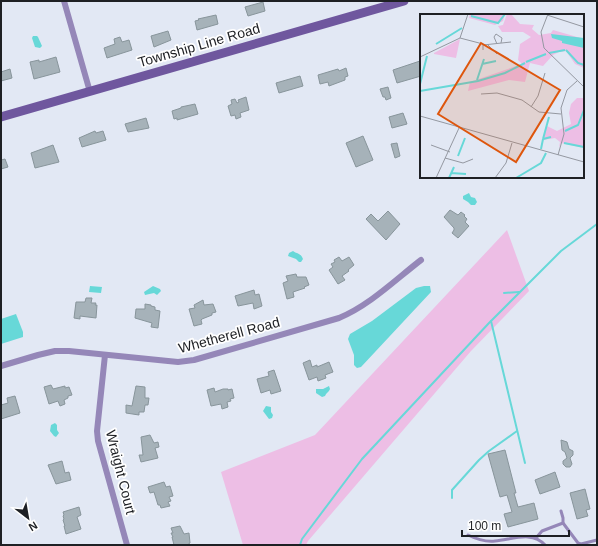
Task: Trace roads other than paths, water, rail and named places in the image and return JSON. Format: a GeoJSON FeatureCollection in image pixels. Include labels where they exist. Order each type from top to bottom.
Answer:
{"type":"FeatureCollection","features":[{"type":"Feature","properties":{"kind":"street"},"geometry":{"type":"LineString","coordinates":[[64,1],[90,92]]}},
{"type":"Feature","properties":{"kind":"street","name":"Township Line Road"},"geometry":{"type":"LineString","coordinates":[[1,117],[404,1]]}},
{"type":"Feature","properties":{"kind":"street","name":"Whetherell Road"},"geometry":{"type":"LineString","coordinates":[[1,366],[55,352],[69,351],[178,362],[194,360],[339,318],[366,303],[421,260]]}},
{"type":"Feature","properties":{"kind":"street","name":"Wraight Court"},"geometry":{"type":"LineString","coordinates":[[105,355],[97,431],[98,441],[127,545]]}},
{"type":"Feature","properties":{"kind":"lane"},"geometry":{"type":"LineString","coordinates":[[561,511],[563,523],[578,543]]}},
{"type":"Feature","properties":{"kind":"lane"},"geometry":{"type":"LineString","coordinates":[[536,538],[542,531],[563,523]]}},
{"type":"Feature","properties":{"kind":"lane"},"geometry":{"type":"LineString","coordinates":[[468,535],[476,539],[486,541],[527,536],[536,538],[545,545]]}},
{"type":"Feature","properties":{"kind":"lane"},"geometry":{"type":"LineString","coordinates":[[573,545],[597,540]]}},
{"type":"Feature","properties":{"kind":"water"},"geometry":{"type":"Polygon","coordinates":[[[33,36],[38,37],[42,46],[40,48],[35,47],[32,38],[33,36]]]}},
{"type":"Feature","properties":{"kind":"water"},"geometry":{"type":"Polygon","coordinates":[[[469,193],[477,202],[475,205],[471,205],[463,199],[463,196],[469,193]]]}},
{"type":"Feature","properties":{"kind":"water"},"geometry":{"type":"Polygon","coordinates":[[[293,251],[301,256],[303,259],[301,262],[288,256],[289,253],[293,251]]]}},
{"type":"Feature","properties":{"kind":"water"},"geometry":{"type":"Polygon","coordinates":[[[90,286],[102,287],[101,293],[89,292],[90,286]]]}},
{"type":"Feature","properties":{"kind":"water"},"geometry":{"type":"Polygon","coordinates":[[[153,286],[161,291],[157,295],[154,293],[145,295],[144,292],[153,286]]]}},
{"type":"Feature","properties":{"kind":"water"},"geometry":{"type":"Polygon","coordinates":[[[430,286],[431,292],[361,367],[357,368],[354,365],[354,355],[348,339],[350,334],[372,321],[416,288],[430,286]]]}},
{"type":"Feature","properties":{"kind":"water"},"geometry":{"type":"Polygon","coordinates":[[[16,314],[23,332],[23,337],[1,344],[1,319],[16,314]]]}},
{"type":"Feature","properties":{"kind":"water"},"geometry":{"type":"Polygon","coordinates":[[[329,386],[330,389],[325,396],[322,397],[316,393],[316,389],[323,389],[329,386]]]}},
{"type":"Feature","properties":{"kind":"water"},"geometry":{"type":"Polygon","coordinates":[[[266,406],[271,407],[271,412],[273,415],[272,418],[269,419],[263,411],[266,406]]]}},
{"type":"Feature","properties":{"kind":"water"},"geometry":{"type":"Polygon","coordinates":[[[55,423],[59,433],[56,437],[50,431],[51,425],[55,423]]]}},
{"type":"Feature","properties":{"kind":"waterway"},"geometry":{"type":"LineString","coordinates":[[300,545],[302,539],[362,459],[489,323],[561,251],[597,224]]}},
{"type":"Feature","properties":{"kind":"waterway"},"geometry":{"type":"LineString","coordinates":[[504,293],[519,292]]}},
{"type":"Feature","properties":{"kind":"waterway"},"geometry":{"type":"LineString","coordinates":[[491,321],[525,463]]}},
{"type":"Feature","properties":{"kind":"waterway"},"geometry":{"type":"LineString","coordinates":[[452,498],[452,490],[479,460],[517,431]]}}]}
